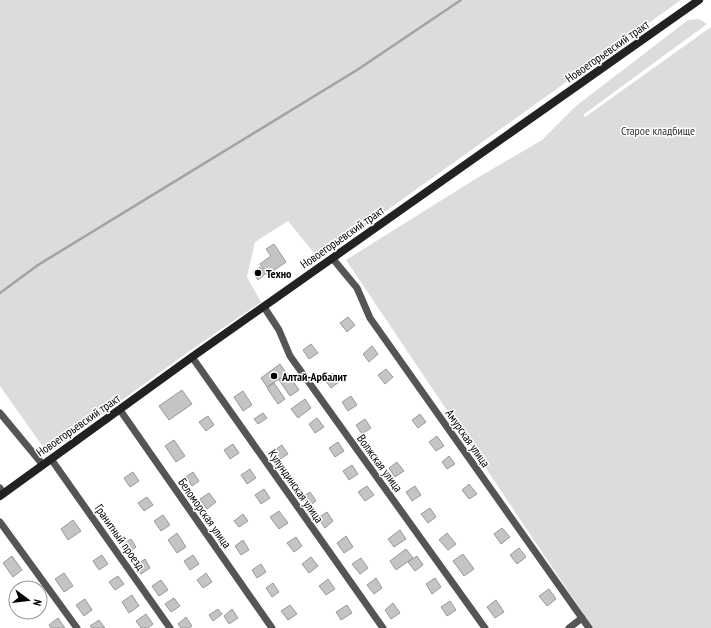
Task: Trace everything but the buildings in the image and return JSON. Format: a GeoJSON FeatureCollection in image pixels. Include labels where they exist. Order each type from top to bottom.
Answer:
{"type":"FeatureCollection","features":[{"type":"Feature","properties":{"kind":"main road","name":"Новоегорьевский тракт"},"geometry":{"type":"LineString","coordinates":[[1,492],[51,460],[192,357],[699,0]]}},
{"type":"Feature","properties":{"kind":"street","name":"Амурская улица"},"geometry":{"type":"LineString","coordinates":[[333,259],[357,288],[370,318],[589,628]]}},
{"type":"Feature","properties":{"kind":"street","name":"Волжская улица"},"geometry":{"type":"LineString","coordinates":[[264,307],[279,330],[290,356],[485,628]]}},
{"type":"Feature","properties":{"kind":"street","name":"Кулундинская улица"},"geometry":{"type":"LineString","coordinates":[[192,357],[383,628]]}},
{"type":"Feature","properties":{"kind":"street","name":"Беломорская улица"},"geometry":{"type":"LineString","coordinates":[[120,410],[272,628]]}},
{"type":"Feature","properties":{"kind":"street"},"geometry":{"type":"LineString","coordinates":[[0,413],[43,465]]}},
{"type":"Feature","properties":{"kind":"street","name":"Гранитный проезд"},"geometry":{"type":"LineString","coordinates":[[51,460],[170,628]]}},
{"type":"Feature","properties":{"kind":"street"},"geometry":{"type":"LineString","coordinates":[[0,522],[77,628]]}},
{"type":"Feature","properties":{"kind":"street"},"geometry":{"type":"LineString","coordinates":[[569,628],[582,618]]}},
{"type":"Feature","properties":{"kind":"green space"},"geometry":{"type":"Polygon","coordinates":[[[0,0],[681,0],[319,259],[288,221],[255,242],[247,277],[261,302],[188,352],[48,454],[0,386],[0,0]]]}},
{"type":"Feature","properties":{"kind":"green space","name":"Старое кладбище"},"geometry":{"type":"Polygon","coordinates":[[[699,19],[707,24],[583,115],[585,117],[711,27],[711,628],[593,628],[346,260],[477,178],[542,140],[576,106],[688,20],[699,19]]]}},
{"type":"Feature","properties":{"kind":"waterway"},"geometry":{"type":"LineString","coordinates":[[0,293],[38,265],[357,70],[461,0]]}},
{"type":"Feature","properties":{"kind":"place","name":"Техно"},"geometry":{"type":"Point","coordinates":[258,273]}},
{"type":"Feature","properties":{"kind":"place","name":"Алтай-Арбалит"},"geometry":{"type":"Point","coordinates":[274,376]}}]}
